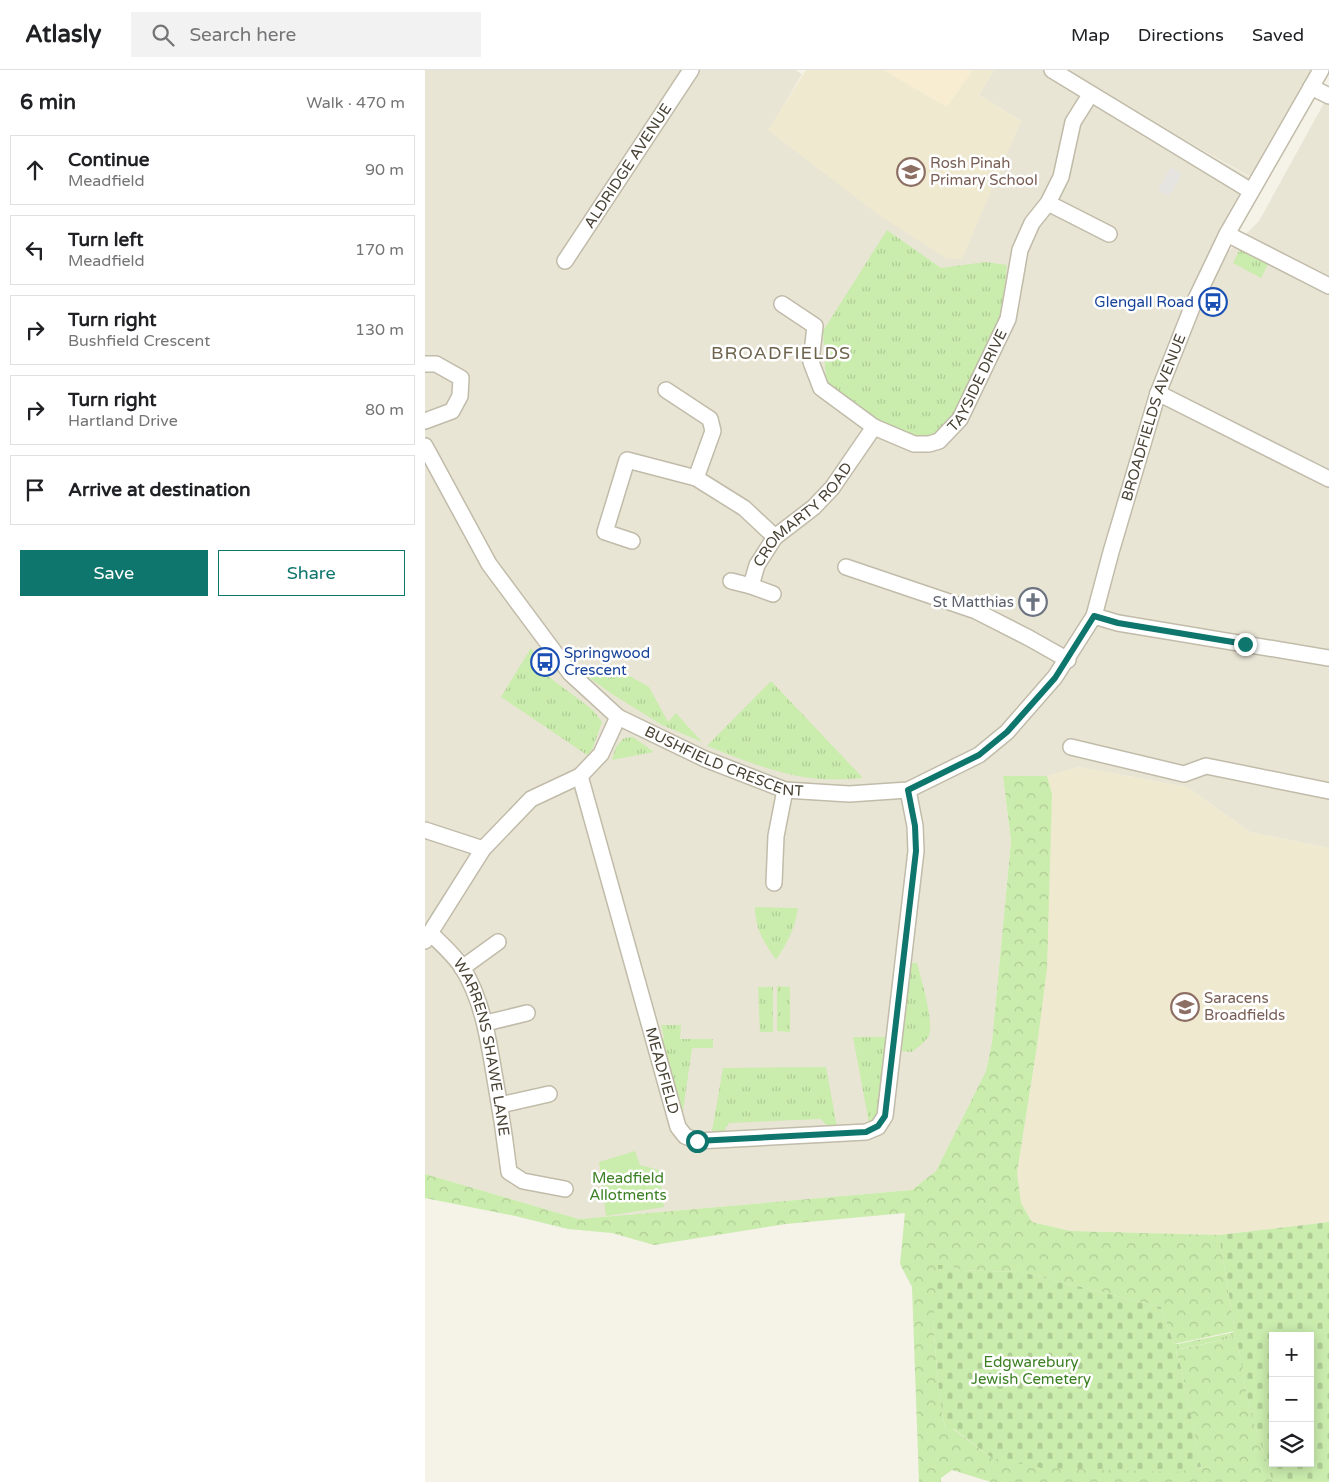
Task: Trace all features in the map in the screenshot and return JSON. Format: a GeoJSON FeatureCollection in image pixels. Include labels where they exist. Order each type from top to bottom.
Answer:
{"type":"FeatureCollection","features":[{"type":"Feature","properties":{"kind":"street","name":"ALDRIDGE AVENUE"},"geometry":{"type":"LineString","coordinates":[[565,261],[691,70]]}},
{"type":"Feature","properties":{"kind":"street"},"geometry":{"type":"LineString","coordinates":[[1051,70],[1251,191]]}},
{"type":"Feature","properties":{"kind":"street","name":"BROADFIELDS AVENUE"},"geometry":{"type":"LineString","coordinates":[[1094,616],[1111,552],[1159,394],[1193,305],[1227,234],[1321,70]]}},
{"type":"Feature","properties":{"kind":"street"},"geometry":{"type":"LineString","coordinates":[[1311,87],[1329,96]]}},
{"type":"Feature","properties":{"kind":"street","name":"TAYSIDE DRIVE"},"geometry":{"type":"LineString","coordinates":[[782,304],[815,326],[811,362],[821,388],[875,426],[914,444],[929,444],[939,441],[960,419],[1008,319],[1020,250],[1032,223],[1048,203],[1061,177],[1073,122],[1090,95]]}},
{"type":"Feature","properties":{"kind":"street"},"geometry":{"type":"LineString","coordinates":[[1048,203],[1109,234]]}},
{"type":"Feature","properties":{"kind":"street"},"geometry":{"type":"LineString","coordinates":[[1227,234],[1329,286]]}},
{"type":"Feature","properties":{"kind":"street"},"geometry":{"type":"LineString","coordinates":[[425,364],[436,364],[461,378],[461,396],[452,411],[425,421]]}},
{"type":"Feature","properties":{"kind":"street"},"geometry":{"type":"LineString","coordinates":[[666,390],[710,419],[713,431],[696,478]]}},
{"type":"Feature","properties":{"kind":"street"},"geometry":{"type":"LineString","coordinates":[[1159,394],[1329,479]]}},
{"type":"Feature","properties":{"kind":"street","name":"CROMARTY ROAD"},"geometry":{"type":"LineString","coordinates":[[773,594],[751,586],[757,565],[775,537],[815,507],[832,488],[875,426]]}},
{"type":"Feature","properties":{"kind":"street","name":"BUSHFIELD CRESCENT"},"geometry":{"type":"LineString","coordinates":[[425,446],[489,564],[570,673],[618,717],[705,759],[785,790],[849,794],[908,790],[979,755],[1013,725],[1037,699],[1068,660],[1094,616]]}},
{"type":"Feature","properties":{"kind":"street"},"geometry":{"type":"LineString","coordinates":[[632,541],[605,532],[627,460],[696,478],[743,508],[775,537]]}},
{"type":"Feature","properties":{"kind":"street"},"geometry":{"type":"LineString","coordinates":[[846,567],[976,612],[1068,660]]}},
{"type":"Feature","properties":{"kind":"street"},"geometry":{"type":"LineString","coordinates":[[731,581],[751,586]]}},
{"type":"Feature","properties":{"kind":"street"},"geometry":{"type":"LineString","coordinates":[[1094,616],[1118,623],[1329,658]]}},
{"type":"Feature","properties":{"kind":"street"},"geometry":{"type":"LineString","coordinates":[[428,937],[483,849],[531,799],[580,776],[601,754],[618,717]]}},
{"type":"Feature","properties":{"kind":"street"},"geometry":{"type":"LineString","coordinates":[[1071,747],[1184,774],[1206,766],[1329,791]]}},
{"type":"Feature","properties":{"kind":"street","name":"MEADFIELD"},"geometry":{"type":"LineString","coordinates":[[580,776],[678,1127],[685,1136],[697,1141],[866,1132],[878,1126],[885,1116],[916,851],[915,826],[908,790]]}},
{"type":"Feature","properties":{"kind":"street"},"geometry":{"type":"LineString","coordinates":[[774,883],[776,836],[785,790]]}},
{"type":"Feature","properties":{"kind":"street"},"geometry":{"type":"LineString","coordinates":[[425,830],[483,849]]}},
{"type":"Feature","properties":{"kind":"street","name":"WARRENS SHAWE LANE"},"geometry":{"type":"LineString","coordinates":[[428,937],[449,951],[462,968],[476,996],[485,1023],[500,1105],[509,1172],[523,1181],[565,1189]]}},
{"type":"Feature","properties":{"kind":"street"},"geometry":{"type":"LineString","coordinates":[[462,968],[498,942]]}},
{"type":"Feature","properties":{"kind":"street"},"geometry":{"type":"LineString","coordinates":[[485,1023],[527,1014]]}},
{"type":"Feature","properties":{"kind":"street"},"geometry":{"type":"LineString","coordinates":[[500,1105],[549,1094]]}},
{"type":"Feature","properties":{"kind":"shaded area"},"geometry":{"type":"Polygon","coordinates":[[[425,70],[795,70],[802,74],[769,130],[1021,121],[979,95],[994,70],[1316,70],[1255,179],[1128,109],[1253,179],[1210,270],[1259,221],[1329,94],[1329,848],[1250,832],[1187,787],[1079,767],[1047,776],[1003,776],[1011,841],[992,1042],[986,1071],[936,1171],[912,1190],[579,1219],[425,1174],[425,70]]]}},
{"type":"Feature","properties":{"kind":"shaded area","name":"Rosh Pinah Primary School"},"geometry":{"type":"Polygon","coordinates":[[[806,70],[883,70],[947,107],[973,70],[994,70],[979,95],[1021,121],[962,259],[947,259],[876,213],[768,130],[806,70]]]}},
{"type":"Feature","properties":{"kind":"shaded area"},"geometry":{"type":"Polygon","coordinates":[[[883,70],[973,70],[947,107],[883,70]]]}},
{"type":"Feature","properties":{"kind":"shaded area"},"geometry":{"type":"Polygon","coordinates":[[[1171,167],[1182,174],[1169,196],[1158,190],[1171,167]]]}},
{"type":"Feature","properties":{"kind":"shaded area","name":"Saracens Broadfields"},"geometry":{"type":"Polygon","coordinates":[[[1079,767],[1187,787],[1250,832],[1329,848],[1329,1222],[1219,1235],[1070,1231],[1032,1222],[1021,1203],[1017,1173],[1037,1046],[1052,794],[1047,776],[1079,767]]]}},
{"type":"Feature","properties":{"kind":"green space"},"geometry":{"type":"Polygon","coordinates":[[[887,230],[941,268],[986,262],[1007,265],[1002,314],[945,432],[925,439],[903,434],[838,395],[826,381],[823,331],[887,230]]]}},
{"type":"Feature","properties":{"kind":"green space"},"geometry":{"type":"Polygon","coordinates":[[[1240,249],[1268,264],[1261,278],[1233,263],[1240,249]]]}},
{"type":"Feature","properties":{"kind":"green space"},"geometry":{"type":"Polygon","coordinates":[[[531,648],[549,677],[593,710],[602,722],[592,750],[587,755],[501,697],[531,648]]]}},
{"type":"Feature","properties":{"kind":"green space"},"geometry":{"type":"Polygon","coordinates":[[[574,667],[626,674],[649,687],[668,722],[676,713],[702,742],[662,725],[612,694],[574,667]]]}},
{"type":"Feature","properties":{"kind":"green space"},"geometry":{"type":"Polygon","coordinates":[[[771,681],[863,778],[825,779],[791,775],[762,767],[707,746],[771,681]]]}},
{"type":"Feature","properties":{"kind":"green space"},"geometry":{"type":"Polygon","coordinates":[[[633,737],[654,752],[612,760],[616,747],[624,738],[633,737]]]}},
{"type":"Feature","properties":{"kind":"green space"},"geometry":{"type":"Polygon","coordinates":[[[1003,776],[1047,776],[1052,794],[1047,968],[1017,1173],[1021,1203],[1032,1222],[1070,1231],[1219,1235],[1235,1331],[1174,1344],[1161,1307],[1021,1272],[961,1270],[946,1265],[933,1323],[939,1391],[945,1429],[953,1429],[992,1458],[1201,1468],[1182,1371],[1176,1350],[1237,1338],[1249,1407],[1273,1482],[991,1482],[952,1470],[941,1478],[941,1482],[919,1482],[912,1287],[900,1264],[905,1213],[786,1224],[654,1245],[612,1233],[568,1229],[425,1198],[425,1174],[579,1219],[912,1190],[936,1171],[986,1071],[992,1042],[1011,841],[1003,776]]]}},
{"type":"Feature","properties":{"kind":"green space"},"geometry":{"type":"Polygon","coordinates":[[[755,907],[798,908],[790,936],[776,960],[758,929],[755,907]]]}},
{"type":"Feature","properties":{"kind":"green space"},"geometry":{"type":"Polygon","coordinates":[[[911,963],[917,963],[930,1020],[929,1035],[912,1052],[901,1051],[911,963]]]}},
{"type":"Feature","properties":{"kind":"green space"},"geometry":{"type":"Polygon","coordinates":[[[777,986],[790,987],[790,1032],[777,1031],[777,986]]]}},
{"type":"Feature","properties":{"kind":"green space"},"geometry":{"type":"Polygon","coordinates":[[[758,987],[773,987],[773,1032],[760,1032],[758,987]]]}},
{"type":"Feature","properties":{"kind":"green space"},"geometry":{"type":"Polygon","coordinates":[[[661,1025],[681,1025],[680,1039],[713,1039],[713,1048],[692,1048],[682,1118],[660,1039],[664,1038],[661,1025]]]}},
{"type":"Feature","properties":{"kind":"green space"},"geometry":{"type":"Polygon","coordinates":[[[853,1037],[888,1037],[879,1111],[874,1120],[869,1123],[853,1037]]]}},
{"type":"Feature","properties":{"kind":"green space"},"geometry":{"type":"Polygon","coordinates":[[[826,1067],[837,1127],[829,1128],[821,1119],[729,1123],[723,1132],[712,1131],[723,1068],[826,1067]]]}},
{"type":"Feature","properties":{"kind":"green space","name":"Meadfield Allotments"},"geometry":{"type":"Polygon","coordinates":[[[635,1151],[640,1165],[659,1170],[664,1207],[606,1216],[599,1162],[635,1151]]]}},
{"type":"Feature","properties":{"kind":"green space"},"geometry":{"type":"Polygon","coordinates":[[[1329,1222],[1329,1482],[1273,1482],[1249,1407],[1237,1339],[1232,1338],[1231,1333],[1235,1331],[1219,1235],[1329,1222]]]}},
{"type":"Feature","properties":{"kind":"green space","name":"Edgwarebury Jewish Cemetery"},"geometry":{"type":"Polygon","coordinates":[[[938,1265],[946,1265],[961,1270],[1021,1272],[1161,1307],[1174,1344],[1178,1344],[1179,1349],[1176,1351],[1182,1371],[1201,1467],[1176,1472],[1042,1468],[992,1458],[954,1429],[945,1429],[939,1391],[933,1323],[938,1265]]]}},
{"type":"Feature","properties":{"kind":"green space"},"geometry":{"type":"Polygon","coordinates":[[[1231,1333],[1232,1338],[1179,1349],[1178,1344],[1231,1333]]]}},
{"type":"Feature","properties":{"kind":"place","name":"Rosh Pinah Primary School"},"geometry":{"type":"Point","coordinates":[911,172]}},
{"type":"Feature","properties":{"kind":"place","name":"Glengall Road"},"geometry":{"type":"Point","coordinates":[1213,302]}},
{"type":"Feature","properties":{"kind":"place","name":"St Matthias"},"geometry":{"type":"Point","coordinates":[1033,602]}},
{"type":"Feature","properties":{"kind":"place","name":"Springwood Crescent"},"geometry":{"type":"Point","coordinates":[545,662]}},
{"type":"Feature","properties":{"kind":"place","name":"Saracens Broadfields"},"geometry":{"type":"Point","coordinates":[1185,1007]}},
{"type":"Feature","properties":{"kind":"district","name":"BROADFIELDS"},"geometry":{"type":"Point","coordinates":[781,353]}},
{"type":"Feature","properties":{"kind":"route"},"geometry":{"type":"LineString","coordinates":[[697,1141],[776,1135],[866,1132],[878,1126],[885,1116],[916,851],[915,826],[908,790],[979,755],[1007,732],[1055,678],[1094,616],[1118,623],[1245,644]]}}]}
